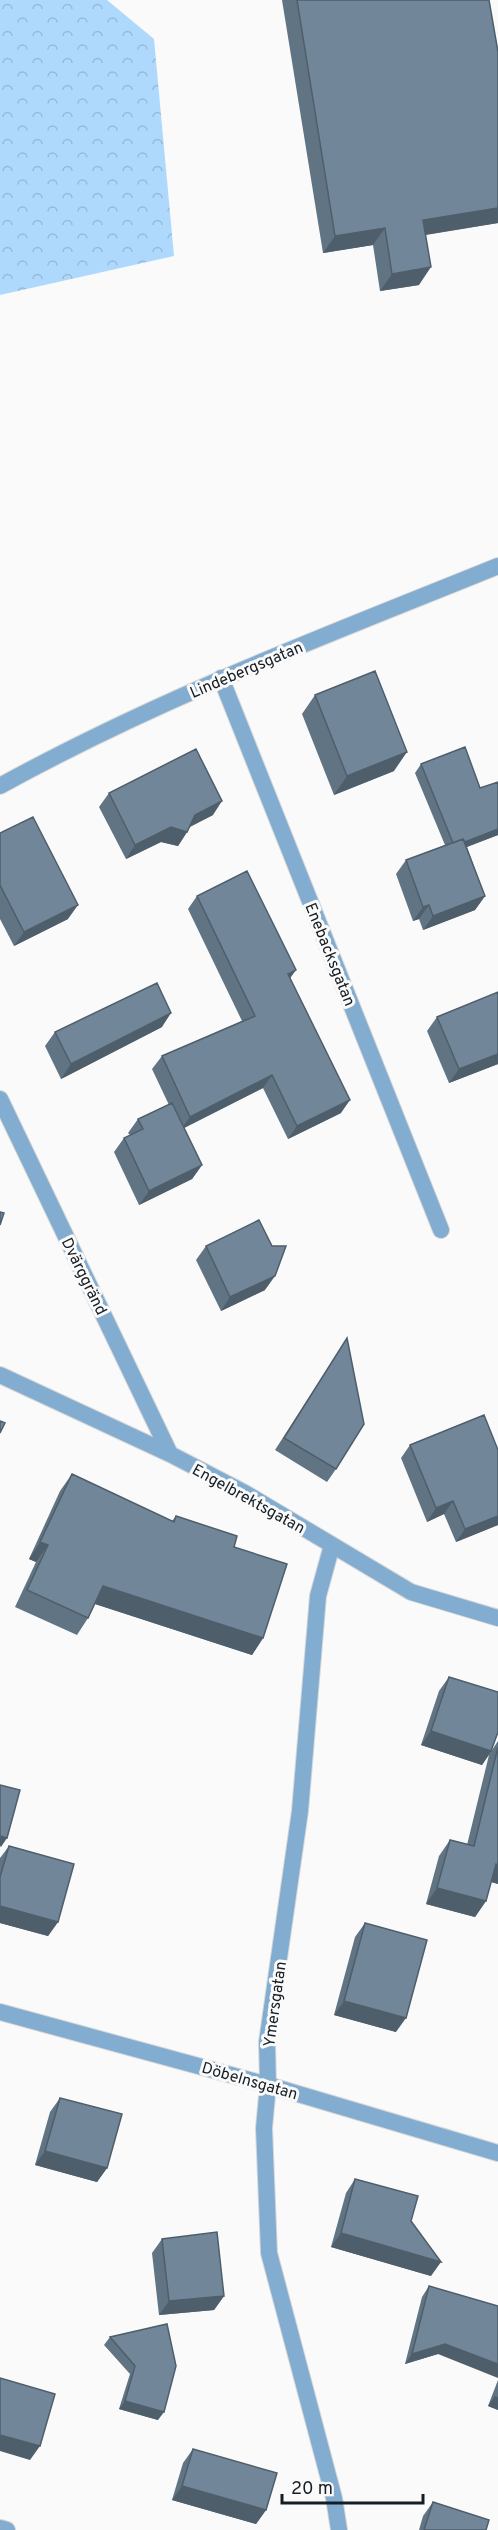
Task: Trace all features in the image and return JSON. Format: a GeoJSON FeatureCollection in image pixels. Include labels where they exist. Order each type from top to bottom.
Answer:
{"type":"FeatureCollection","features":[{"type":"Feature","properties":{"kind":"street","name":"Lindebergsgatan"},"geometry":{"type":"LineString","coordinates":[[0,786],[77,743],[221,678],[498,566]]}},
{"type":"Feature","properties":{"kind":"street","name":"Enebacksgatan"},"geometry":{"type":"LineString","coordinates":[[221,678],[441,1230]]}},
{"type":"Feature","properties":{"kind":"street","name":"Dvärggränd"},"geometry":{"type":"LineString","coordinates":[[0,1099],[170,1454]]}},
{"type":"Feature","properties":{"kind":"street","name":"Engelbrektsgatan"},"geometry":{"type":"LineString","coordinates":[[0,1375],[170,1454],[245,1494],[411,1592],[498,1618]]}},
{"type":"Feature","properties":{"kind":"street","name":"Ymersgatan"},"geometry":{"type":"LineString","coordinates":[[332,1545],[318,1596],[300,1811],[267,2042],[268,2085],[264,2128],[269,2253],[334,2498],[339,2530]]}},
{"type":"Feature","properties":{"kind":"street","name":"Döbelnsgatan"},"geometry":{"type":"LineString","coordinates":[[0,2012],[268,2085],[498,2152]]}},
{"type":"Feature","properties":{"kind":"street"},"geometry":{"type":"LineString","coordinates":[[0,2528],[7,2530]]}},
{"type":"Feature","properties":{"kind":"green space"},"geometry":{"type":"Polygon","coordinates":[[[0,0],[107,0],[154,39],[174,256],[0,295],[0,0]]]}},
{"type":"Feature","properties":{"kind":"building"},"geometry":{"type":"Polygon","coordinates":[[[297,0],[489,0],[498,52],[498,208],[423,220],[431,267],[392,274],[385,228],[335,236],[297,0]]]}},
{"type":"Feature","properties":{"kind":"building"},"geometry":{"type":"Polygon","coordinates":[[[375,671],[407,752],[347,776],[315,695],[375,671]]]}},
{"type":"Feature","properties":{"kind":"building"},"geometry":{"type":"Polygon","coordinates":[[[465,747],[480,788],[498,782],[498,829],[465,842],[463,839],[453,843],[421,764],[465,747]]]}},
{"type":"Feature","properties":{"kind":"building"},"geometry":{"type":"Polygon","coordinates":[[[196,749],[222,801],[195,815],[187,832],[171,827],[135,845],[109,793],[196,749]]]}},
{"type":"Feature","properties":{"kind":"building"},"geometry":{"type":"Polygon","coordinates":[[[33,817],[78,905],[24,932],[0,885],[0,833],[33,817]]]}},
{"type":"Feature","properties":{"kind":"building"},"geometry":{"type":"Polygon","coordinates":[[[463,839],[485,896],[433,916],[429,905],[423,907],[406,860],[463,839]]]}},
{"type":"Feature","properties":{"kind":"building"},"geometry":{"type":"Polygon","coordinates":[[[247,871],[296,970],[288,974],[350,1100],[297,1126],[272,1075],[190,1117],[162,1056],[255,1016],[197,896],[247,871]]]}},
{"type":"Feature","properties":{"kind":"building"},"geometry":{"type":"Polygon","coordinates":[[[157,983],[171,1013],[71,1064],[55,1032],[157,983]]]}},
{"type":"Feature","properties":{"kind":"building"},"geometry":{"type":"Polygon","coordinates":[[[498,992],[498,1054],[459,1069],[437,1017],[498,992]]]}},
{"type":"Feature","properties":{"kind":"building"},"geometry":{"type":"Polygon","coordinates":[[[172,1103],[202,1165],[149,1191],[124,1138],[143,1129],[138,1119],[172,1103]]]}},
{"type":"Feature","properties":{"kind":"building"},"geometry":{"type":"Polygon","coordinates":[[[0,1212],[4,1213],[0,1225],[0,1212]]]}},
{"type":"Feature","properties":{"kind":"building"},"geometry":{"type":"Polygon","coordinates":[[[259,1220],[272,1246],[286,1246],[275,1276],[230,1297],[206,1246],[259,1220]]]}},
{"type":"Feature","properties":{"kind":"building"},"geometry":{"type":"Polygon","coordinates":[[[347,1338],[364,1424],[336,1469],[284,1438],[347,1338]]]}},
{"type":"Feature","properties":{"kind":"building"},"geometry":{"type":"Polygon","coordinates":[[[484,1415],[498,1450],[498,1516],[465,1529],[453,1501],[436,1508],[410,1445],[484,1415]]]}},
{"type":"Feature","properties":{"kind":"building"},"geometry":{"type":"Polygon","coordinates":[[[0,1421],[5,1423],[0,1433],[0,1421]]]}},
{"type":"Feature","properties":{"kind":"building"},"geometry":{"type":"Polygon","coordinates":[[[72,1474],[174,1522],[176,1516],[237,1536],[234,1547],[287,1564],[263,1638],[103,1586],[88,1618],[27,1590],[48,1545],[40,1542],[72,1474]]]}},
{"type":"Feature","properties":{"kind":"building"},"geometry":{"type":"Polygon","coordinates":[[[449,1677],[498,1692],[498,1732],[491,1751],[431,1731],[449,1677]]]}},
{"type":"Feature","properties":{"kind":"building"},"geometry":{"type":"Polygon","coordinates":[[[498,1747],[498,1865],[496,1864],[486,1901],[437,1888],[450,1840],[474,1846],[498,1747]]]}},
{"type":"Feature","properties":{"kind":"building"},"geometry":{"type":"Polygon","coordinates":[[[0,1785],[20,1790],[7,1838],[0,1836],[0,1785]]]}},
{"type":"Feature","properties":{"kind":"building"},"geometry":{"type":"Polygon","coordinates":[[[9,1846],[74,1864],[58,1922],[0,1906],[0,1877],[9,1846]]]}},
{"type":"Feature","properties":{"kind":"building"},"geometry":{"type":"Polygon","coordinates":[[[365,1923],[427,1940],[406,2018],[344,2001],[365,1923]]]}},
{"type":"Feature","properties":{"kind":"building"},"geometry":{"type":"Polygon","coordinates":[[[60,2098],[122,2114],[107,2168],[45,2151],[60,2098]]]}},
{"type":"Feature","properties":{"kind":"building"},"geometry":{"type":"Polygon","coordinates":[[[355,2179],[418,2196],[411,2221],[441,2262],[341,2233],[355,2179]]]}},
{"type":"Feature","properties":{"kind":"building"},"geometry":{"type":"Polygon","coordinates":[[[217,2232],[224,2296],[169,2301],[162,2239],[217,2232]]]}},
{"type":"Feature","properties":{"kind":"building"},"geometry":{"type":"Polygon","coordinates":[[[429,2286],[498,2306],[498,2364],[445,2344],[412,2354],[429,2286]]]}},
{"type":"Feature","properties":{"kind":"building"},"geometry":{"type":"Polygon","coordinates":[[[167,2324],[176,2366],[164,2412],[125,2401],[135,2366],[110,2337],[167,2324]]]}},
{"type":"Feature","properties":{"kind":"building"},"geometry":{"type":"Polygon","coordinates":[[[0,2378],[55,2394],[40,2446],[0,2435],[0,2378]]]}},
{"type":"Feature","properties":{"kind":"building"},"geometry":{"type":"Polygon","coordinates":[[[193,2449],[277,2473],[266,2510],[182,2486],[193,2449]]]}},
{"type":"Feature","properties":{"kind":"building"},"geometry":{"type":"Polygon","coordinates":[[[433,2502],[489,2520],[486,2530],[424,2530],[433,2502]]]}}]}
